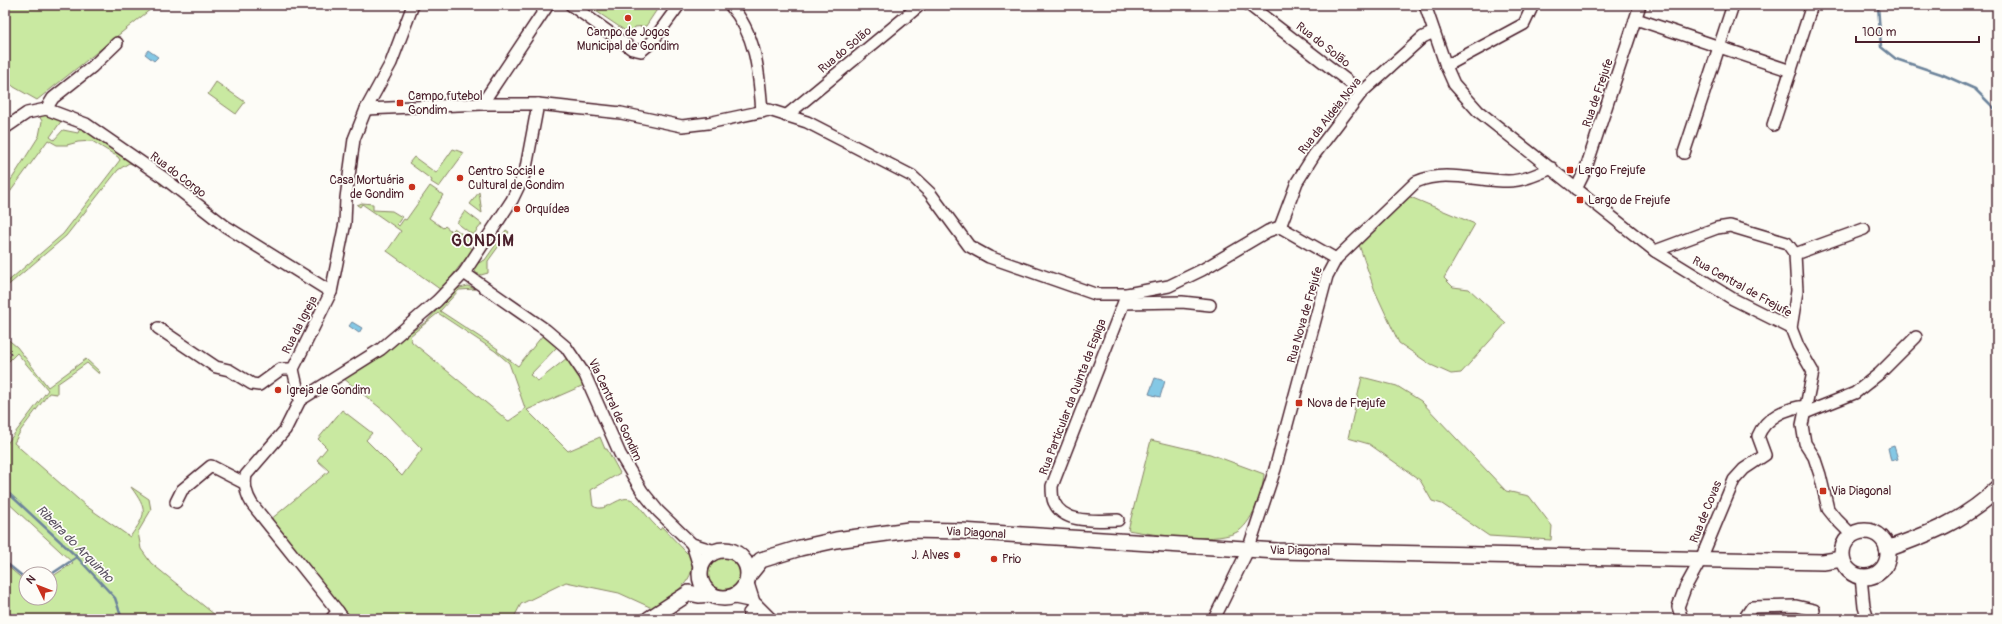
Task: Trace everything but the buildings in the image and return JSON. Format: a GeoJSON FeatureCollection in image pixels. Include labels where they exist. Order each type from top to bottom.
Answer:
{"type":"FeatureCollection","features":[{"type":"Feature","properties":{"kind":"main road"},"geometry":{"type":"LineString","coordinates":[[1887,549],[1928,535],[1960,519],[1997,489]]}},
{"type":"Feature","properties":{"kind":"main road","name":"Via Diagonal"},"geometry":{"type":"LineString","coordinates":[[715,551],[727,550],[738,555],[761,560],[800,548],[836,540],[909,530],[981,532],[1248,550],[1822,562],[1842,560]]}},
{"type":"Feature","properties":{"kind":"main road"},"geometry":{"type":"LineString","coordinates":[[1858,532],[1873,532],[1879,536],[1887,549],[1886,563],[1882,570],[1876,574],[1861,577],[1849,571],[1842,560],[1843,546],[1852,535],[1858,532]]}},
{"type":"Feature","properties":{"kind":"main road"},"geometry":{"type":"LineString","coordinates":[[689,593],[690,587],[700,571],[703,562],[715,551]]}},
{"type":"Feature","properties":{"kind":"main road"},"geometry":{"type":"LineString","coordinates":[[738,555],[746,564],[747,578]]}},
{"type":"Feature","properties":{"kind":"main road"},"geometry":{"type":"LineString","coordinates":[[649,619],[689,593],[699,595],[711,594],[722,598],[730,597],[741,590],[747,578],[761,560]]}},
{"type":"Feature","properties":{"kind":"main road"},"geometry":{"type":"LineString","coordinates":[[700,571],[702,585],[711,594]]}},
{"type":"Feature","properties":{"kind":"street","name":"Rua da Igreja"},"geometry":{"type":"LineString","coordinates":[[300,400],[293,369],[331,292],[345,223],[346,198],[354,139],[366,109],[391,63],[413,5]]}},
{"type":"Feature","properties":{"kind":"street"},"geometry":{"type":"LineString","coordinates":[[482,104],[548,5]]}},
{"type":"Feature","properties":{"kind":"street"},"geometry":{"type":"LineString","coordinates":[[571,5],[632,49],[641,51],[652,42],[679,5]]}},
{"type":"Feature","properties":{"kind":"street"},"geometry":{"type":"LineString","coordinates":[[730,5],[738,14],[750,38],[758,67],[762,112]]}},
{"type":"Feature","properties":{"kind":"street","name":"Rua do Solão"},"geometry":{"type":"LineString","coordinates":[[786,116],[920,5]]}},
{"type":"Feature","properties":{"kind":"street","name":"Rua do Solão"},"geometry":{"type":"LineString","coordinates":[[1249,5],[1362,92]]}},
{"type":"Feature","properties":{"kind":"street"},"geometry":{"type":"LineString","coordinates":[[1425,5],[1446,66],[1454,84],[1478,111],[1576,188]]}},
{"type":"Feature","properties":{"kind":"street"},"geometry":{"type":"LineString","coordinates":[[1446,66],[1524,24],[1533,5]]}},
{"type":"Feature","properties":{"kind":"street","name":"Rua de Frejufe"},"geometry":{"type":"LineString","coordinates":[[1576,188],[1585,171],[1640,5]]}},
{"type":"Feature","properties":{"kind":"street"},"geometry":{"type":"LineString","coordinates":[[1684,153],[1733,5]]}},
{"type":"Feature","properties":{"kind":"street"},"geometry":{"type":"LineString","coordinates":[[1773,125],[1812,5]]}},
{"type":"Feature","properties":{"kind":"street"},"geometry":{"type":"LineString","coordinates":[[1636,19],[1791,71]]}},
{"type":"Feature","properties":{"kind":"street","name":"Rua da Aldeia Nova"},"geometry":{"type":"LineString","coordinates":[[1280,227],[1297,182],[1314,155],[1362,92],[1424,37],[1434,32]]}},
{"type":"Feature","properties":{"kind":"street"},"geometry":{"type":"LineString","coordinates":[[5,128],[28,113],[46,109],[53,98],[92,67],[117,43]]}},
{"type":"Feature","properties":{"kind":"street"},"geometry":{"type":"LineString","coordinates":[[366,109],[482,104],[538,104],[621,113],[682,126],[708,123],[769,110],[807,122],[912,176],[930,193],[969,246],[989,257],[1095,294],[1210,305]]}},
{"type":"Feature","properties":{"kind":"street"},"geometry":{"type":"LineString","coordinates":[[338,616],[252,504],[247,496],[244,483],[246,475],[285,430],[300,400],[381,349],[437,302],[464,273],[512,200],[525,172],[538,104]]}},
{"type":"Feature","properties":{"kind":"street","name":"Rua do Corgo"},"geometry":{"type":"LineString","coordinates":[[46,109],[86,124],[164,178],[225,226],[331,292]]}},
{"type":"Feature","properties":{"kind":"street","name":"Rua Nova de Frejufe"},"geometry":{"type":"LineString","coordinates":[[1214,619],[1248,550],[1275,469],[1328,276],[1336,259],[1416,182],[1427,176],[1509,182],[1531,177],[1552,168]]}},
{"type":"Feature","properties":{"kind":"street","name":"Rua Central de Frejufe"},"geometry":{"type":"LineString","coordinates":[[1576,188],[1655,251],[1733,299],[1791,328],[1798,346],[1813,372],[1802,425],[1805,443],[1814,457],[1828,508],[1836,519],[1852,535]]}},
{"type":"Feature","properties":{"kind":"street"},"geometry":{"type":"LineString","coordinates":[[1655,251],[1717,228],[1730,226],[1787,243],[1795,254],[1798,291],[1791,328]]}},
{"type":"Feature","properties":{"kind":"street"},"geometry":{"type":"LineString","coordinates":[[1125,298],[1169,286],[1202,270],[1268,231],[1280,227],[1336,259]]}},
{"type":"Feature","properties":{"kind":"street"},"geometry":{"type":"LineString","coordinates":[[1795,254],[1864,229]]}},
{"type":"Feature","properties":{"kind":"street","name":"Via Central de Gondim"},"geometry":{"type":"LineString","coordinates":[[464,273],[553,335],[571,353],[585,375],[620,454],[637,484],[656,508],[692,544],[715,551]]}},
{"type":"Feature","properties":{"kind":"street","name":"Rua Particular da Quinta da Espiga"},"geometry":{"type":"LineString","coordinates":[[1118,520],[1084,520],[1063,514],[1054,502],[1052,486],[1125,298]]}},
{"type":"Feature","properties":{"kind":"street"},"geometry":{"type":"LineString","coordinates":[[158,328],[216,367],[230,370],[252,384],[259,385],[281,369],[293,369]]}},
{"type":"Feature","properties":{"kind":"street"},"geometry":{"type":"LineString","coordinates":[[1805,409],[1855,393],[1880,373],[1916,337]]}},
{"type":"Feature","properties":{"kind":"street","name":"Rua de Covas"},"geometry":{"type":"LineString","coordinates":[[1682,619],[1678,607],[1701,559],[1734,480],[1744,469],[1764,454],[1758,436],[1762,426],[1781,412],[1805,409]]}},
{"type":"Feature","properties":{"kind":"street"},"geometry":{"type":"LineString","coordinates":[[176,502],[182,490],[211,466],[244,483]]}},
{"type":"Feature","properties":{"kind":"street","name":"Via Central de Gondim"},"geometry":{"type":"LineString","coordinates":[[692,544],[700,571]]}},
{"type":"Feature","properties":{"kind":"street"},"geometry":{"type":"LineString","coordinates":[[1861,577],[1867,616],[1877,619]]}},
{"type":"Feature","properties":{"kind":"street"},"geometry":{"type":"LineString","coordinates":[[747,578],[755,604],[750,612],[749,619]]}},
{"type":"Feature","properties":{"kind":"street"},"geometry":{"type":"LineString","coordinates":[[730,597],[755,604],[771,619]]}},
{"type":"Feature","properties":{"kind":"street"},"geometry":{"type":"LineString","coordinates":[[1744,619],[1752,606],[1796,606],[1814,610]]}},
{"type":"Feature","properties":{"kind":"green space"},"geometry":{"type":"Polygon","coordinates":[[[5,5],[156,5],[37,100],[14,87],[5,79],[5,5]]]}},
{"type":"Feature","properties":{"kind":"green space","name":"Campo de Jogos Municipal de Gondim"},"geometry":{"type":"Polygon","coordinates":[[[587,5],[660,5],[646,26],[635,27],[630,34],[587,5]]]}},
{"type":"Feature","properties":{"kind":"green space"},"geometry":{"type":"Polygon","coordinates":[[[216,82],[245,102],[236,114],[208,94],[216,82]]]}},
{"type":"Feature","properties":{"kind":"green space"},"geometry":{"type":"Polygon","coordinates":[[[38,114],[49,114],[62,120],[50,137],[54,140],[63,130],[78,133],[80,127],[88,131],[140,168],[129,163],[118,170],[66,236],[5,288],[5,284],[63,234],[120,160],[118,157],[92,141],[57,145],[48,140],[5,199],[5,183],[11,180],[39,136],[42,121],[38,114]]]}},
{"type":"Feature","properties":{"kind":"green space"},"geometry":{"type":"Polygon","coordinates":[[[453,149],[464,153],[439,187],[409,163],[414,157],[436,173],[453,149]]]}},
{"type":"Feature","properties":{"kind":"green space"},"geometry":{"type":"Polygon","coordinates":[[[140,168],[152,175],[156,179],[140,168]]]}},
{"type":"Feature","properties":{"kind":"green space"},"geometry":{"type":"Polygon","coordinates":[[[430,186],[443,195],[429,218],[443,228],[445,226],[451,231],[454,228],[470,240],[466,245],[473,249],[441,290],[387,251],[401,231],[362,204],[360,207],[357,205],[362,203],[373,204],[373,210],[392,211],[402,217],[397,224],[399,226],[404,219],[406,220],[430,186]]]}},
{"type":"Feature","properties":{"kind":"green space"},"geometry":{"type":"Polygon","coordinates":[[[479,192],[482,213],[470,204],[479,192]]]}},
{"type":"Feature","properties":{"kind":"green space"},"geometry":{"type":"Polygon","coordinates":[[[1408,196],[1475,224],[1444,278],[1453,287],[1469,289],[1506,323],[1461,373],[1451,374],[1431,365],[1399,343],[1375,291],[1358,242],[1408,196]]]}},
{"type":"Feature","properties":{"kind":"green space"},"geometry":{"type":"Polygon","coordinates":[[[465,211],[482,224],[473,235],[457,223],[465,211]]]}},
{"type":"Feature","properties":{"kind":"green space"},"geometry":{"type":"Polygon","coordinates":[[[506,230],[509,232],[488,261],[488,273],[481,275],[476,273],[474,268],[476,264],[485,260],[506,230]]]}},
{"type":"Feature","properties":{"kind":"green space"},"geometry":{"type":"Polygon","coordinates":[[[468,286],[475,289],[459,290],[440,311],[498,349],[497,351],[518,366],[543,335],[557,347],[530,375],[538,381],[567,358],[584,385],[527,410],[568,451],[600,437],[605,449],[607,449],[620,473],[591,490],[593,506],[603,508],[624,499],[634,501],[660,530],[662,527],[687,553],[689,552],[692,562],[688,579],[675,592],[652,608],[619,593],[566,582],[521,604],[513,619],[350,619],[270,520],[329,471],[317,460],[327,448],[318,439],[342,410],[372,433],[366,440],[402,476],[422,449],[389,415],[343,378],[426,322],[456,289],[468,286]],[[438,313],[410,336],[412,342],[509,421],[522,412],[525,408],[509,363],[495,351],[438,313]]]}},
{"type":"Feature","properties":{"kind":"green space"},"geometry":{"type":"Polygon","coordinates":[[[5,337],[17,347],[48,387],[86,359],[100,372],[99,374],[87,363],[57,384],[57,394],[49,393],[21,430],[14,443],[86,506],[130,537],[140,522],[143,512],[143,507],[131,487],[149,499],[151,510],[138,532],[141,549],[151,563],[220,619],[5,619],[5,564],[18,575],[18,606],[58,606],[58,573],[73,563],[5,500],[5,446],[48,390],[17,353],[5,365],[5,360],[12,354],[5,346],[5,337]]]}},
{"type":"Feature","properties":{"kind":"green space"},"geometry":{"type":"Polygon","coordinates":[[[1362,377],[1397,386],[1421,401],[1506,491],[1529,496],[1552,526],[1551,540],[1489,536],[1442,504],[1432,501],[1420,480],[1369,444],[1348,438],[1362,377]]]}},
{"type":"Feature","properties":{"kind":"green space"},"geometry":{"type":"Polygon","coordinates":[[[1151,440],[1210,454],[1264,474],[1256,507],[1247,523],[1235,533],[1225,536],[1198,538],[1167,536],[1128,530],[1151,440]]]}},
{"type":"Feature","properties":{"kind":"green space"},"geometry":{"type":"Polygon","coordinates":[[[727,557],[737,562],[741,568],[741,582],[737,588],[731,592],[721,593],[711,588],[707,582],[706,572],[711,562],[717,558],[727,557]]]}},
{"type":"Feature","properties":{"kind":"water"},"geometry":{"type":"Polygon","coordinates":[[[148,50],[158,57],[154,61],[145,54],[148,50]]]}},
{"type":"Feature","properties":{"kind":"water"},"geometry":{"type":"Polygon","coordinates":[[[352,322],[362,328],[359,333],[349,326],[352,322]]]}},
{"type":"Feature","properties":{"kind":"water"},"geometry":{"type":"Polygon","coordinates":[[[1155,378],[1165,381],[1160,397],[1149,394],[1155,378]]]}},
{"type":"Feature","properties":{"kind":"water"},"geometry":{"type":"Polygon","coordinates":[[[1894,446],[1898,459],[1891,461],[1888,448],[1894,446]]]}},
{"type":"Feature","properties":{"kind":"waterway","name":"Ribeira do Arquinho"},"geometry":{"type":"LineString","coordinates":[[1878,5],[1881,47],[1896,59],[1941,74],[1975,89],[1997,111]]}},
{"type":"Feature","properties":{"kind":"waterway","name":"Ribeira do Arquinho"},"geometry":{"type":"LineString","coordinates":[[5,490],[77,557],[115,598],[122,619]]}},
{"type":"Feature","properties":{"kind":"waterway"},"geometry":{"type":"LineString","coordinates":[[58,570],[77,557]]}},
{"type":"Feature","properties":{"kind":"waterway"},"geometry":{"type":"LineString","coordinates":[[5,562],[18,573]]}},
{"type":"Feature","properties":{"kind":"place","name":"Campo de Jogos Municipal de Gondim"},"geometry":{"type":"Point","coordinates":[628,18]}},
{"type":"Feature","properties":{"kind":"place","name":"Campo futebol Gondim"},"geometry":{"type":"Point","coordinates":[400,103]}},
{"type":"Feature","properties":{"kind":"place","name":"Largo Frejufe"},"geometry":{"type":"Point","coordinates":[1570,170]}},
{"type":"Feature","properties":{"kind":"place","name":"Centro Social e Cultural de Gondim"},"geometry":{"type":"Point","coordinates":[460,178]}},
{"type":"Feature","properties":{"kind":"place","name":"Casa Mortuária de Gondim"},"geometry":{"type":"Point","coordinates":[412,187]}},
{"type":"Feature","properties":{"kind":"place","name":"Largo de Frejufe"},"geometry":{"type":"Point","coordinates":[1580,200]}},
{"type":"Feature","properties":{"kind":"place","name":"Orquídea"},"geometry":{"type":"Point","coordinates":[517,209]}},
{"type":"Feature","properties":{"kind":"place","name":"Igreja de Gondim"},"geometry":{"type":"Point","coordinates":[278,390]}},
{"type":"Feature","properties":{"kind":"place","name":"Nova de Frejufe"},"geometry":{"type":"Point","coordinates":[1299,403]}},
{"type":"Feature","properties":{"kind":"place","name":"Via Diagonal"},"geometry":{"type":"Point","coordinates":[1823,491]}},
{"type":"Feature","properties":{"kind":"place","name":"J. Alves"},"geometry":{"type":"Point","coordinates":[957,555]}},
{"type":"Feature","properties":{"kind":"place","name":"Prio"},"geometry":{"type":"Point","coordinates":[994,559]}},
{"type":"Feature","properties":{"kind":"district","name":"GONDIM"},"geometry":{"type":"Point","coordinates":[483,241]}}]}
